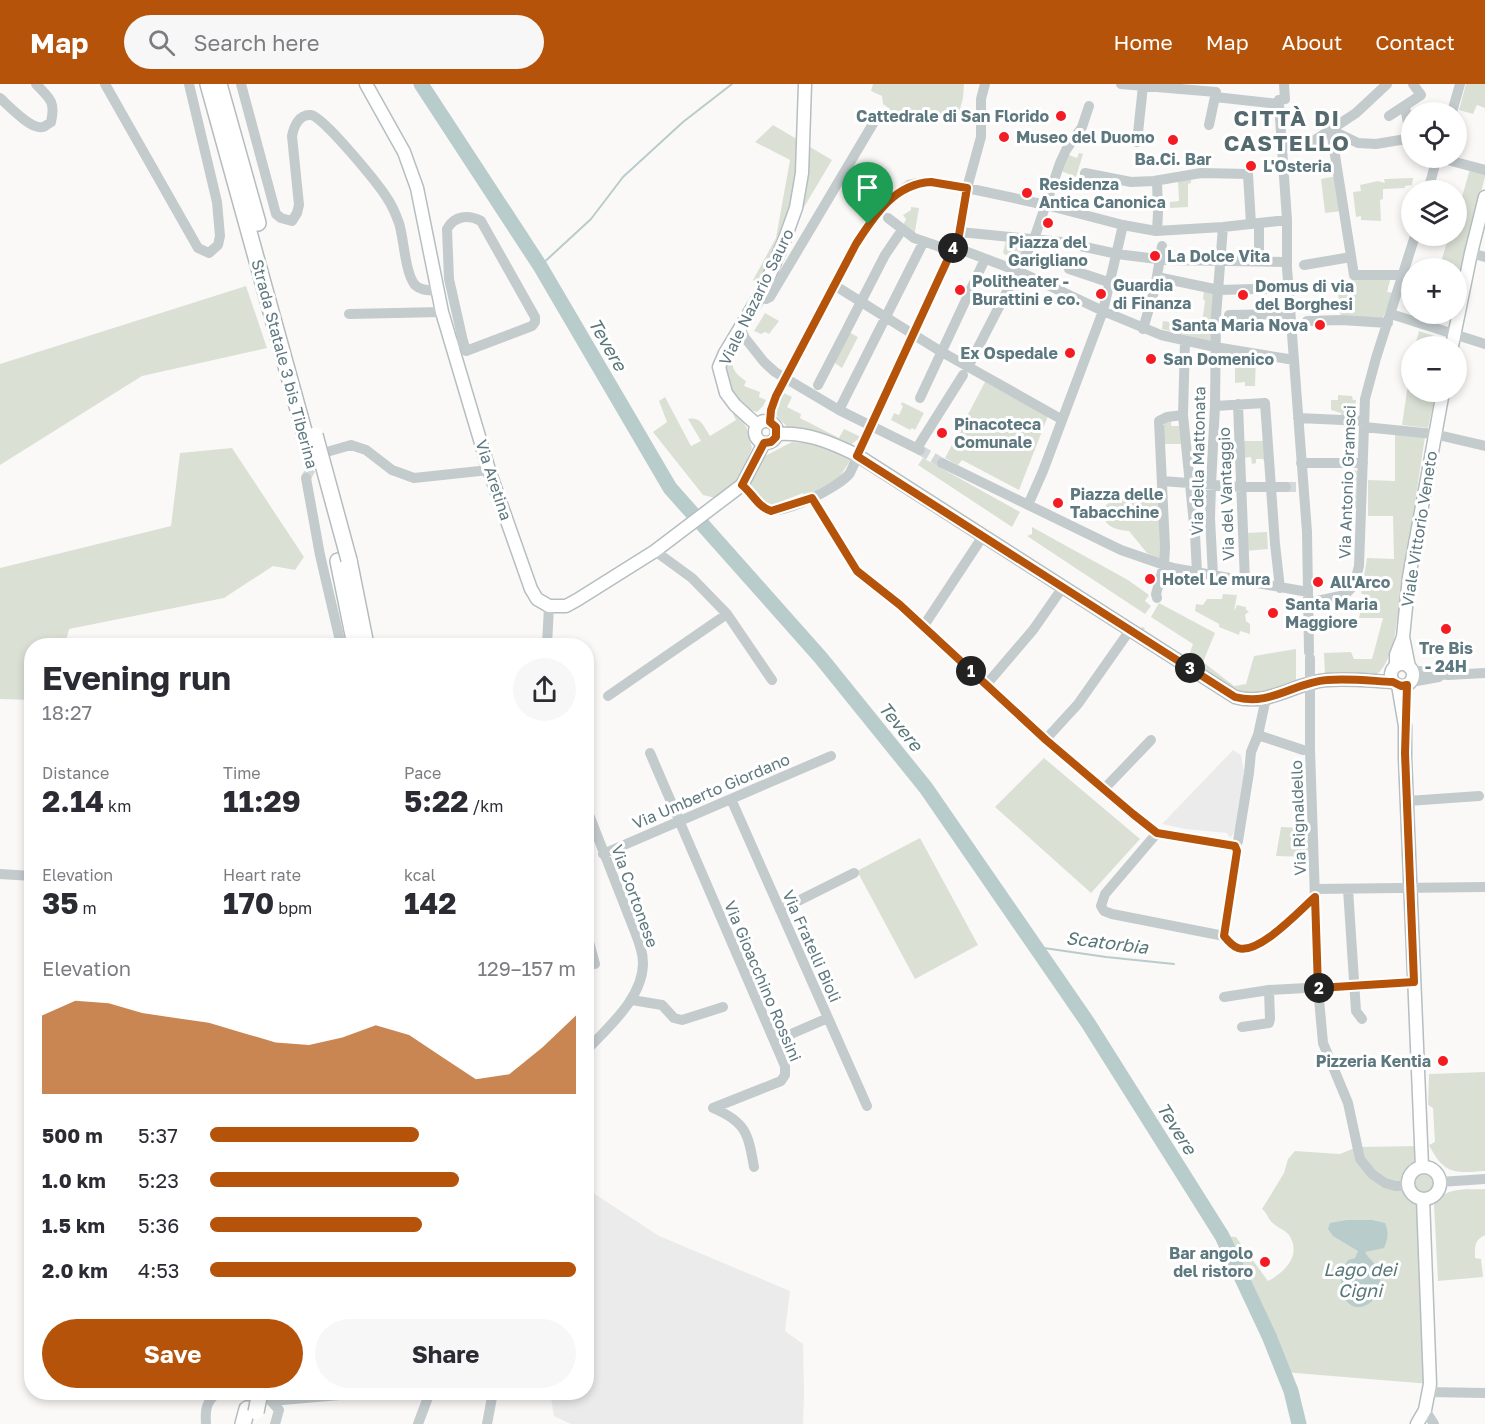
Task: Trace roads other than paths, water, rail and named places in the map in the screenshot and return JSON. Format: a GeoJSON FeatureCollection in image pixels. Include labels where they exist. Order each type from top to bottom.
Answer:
{"type":"FeatureCollection","features":[{"type":"Feature","properties":{"kind":"highway","name":"Strada Statale 3 bis Tiberina"},"geometry":{"type":"LineString","coordinates":[[208,84],[310,436]]}},
{"type":"Feature","properties":{"kind":"highway","name":"Strada Statale 3 bis Tiberina"},"geometry":{"type":"LineString","coordinates":[[219,84],[364,638]]}},
{"type":"Feature","properties":{"kind":"highway","name":"Strada Statale 3 bis Tiberina"},"geometry":{"type":"LineString","coordinates":[[343,560],[354,638]]}},
{"type":"Feature","properties":{"kind":"highway"},"geometry":{"type":"LineString","coordinates":[[245,1400],[250,1417]]}},
{"type":"Feature","properties":{"kind":"highway"},"geometry":{"type":"LineString","coordinates":[[250,1417],[264,1400]]}},
{"type":"Feature","properties":{"kind":"main road","name":"Via Aretina"},"geometry":{"type":"LineString","coordinates":[[366,84],[404,152],[417,188],[442,312],[458,344],[489,470],[531,589],[537,599],[549,606]]}},
{"type":"Feature","properties":{"kind":"main road","name":"Viale Nazario Sauro"},"geometry":{"type":"LineString","coordinates":[[757,425],[735,405],[726,393],[720,367],[725,353],[759,297],[783,244],[796,208],[802,173],[804,84]]}},
{"type":"Feature","properties":{"kind":"main road"},"geometry":{"type":"LineString","coordinates":[[1454,336],[1470,253],[1485,197]]}},
{"type":"Feature","properties":{"kind":"main road","name":"Viale Vittorio Veneto"},"geometry":{"type":"LineString","coordinates":[[1422,1167],[1406,726],[1402,676],[1409,577],[1441,402]]}},
{"type":"Feature","properties":{"kind":"main road"},"geometry":{"type":"LineString","coordinates":[[763,421],[770,422],[776,427],[777,434],[771,442],[764,443],[755,436],[757,425],[763,421]]}},
{"type":"Feature","properties":{"kind":"main road"},"geometry":{"type":"LineString","coordinates":[[777,434],[793,433],[808,436],[829,442],[857,456],[1235,697],[1244,700],[1266,698],[1325,680],[1362,680],[1402,676]]}},
{"type":"Feature","properties":{"kind":"main road"},"geometry":{"type":"LineString","coordinates":[[549,606],[566,606],[577,600],[655,551],[731,495],[742,485],[764,443]]}},
{"type":"Feature","properties":{"kind":"main road"},"geometry":{"type":"LineString","coordinates":[[1422,1167],[1433,1170],[1440,1182],[1436,1194],[1423,1199],[1412,1194],[1408,1186],[1410,1174],[1422,1167]]}},
{"type":"Feature","properties":{"kind":"main road"},"geometry":{"type":"LineString","coordinates":[[1417,1424],[1425,1410],[1430,1384],[1423,1199]]}},
{"type":"Feature","properties":{"kind":"street"},"geometry":{"type":"LineString","coordinates":[[0,98],[22,118],[36,127],[44,127],[51,122],[54,111],[52,102],[36,84]]}},
{"type":"Feature","properties":{"kind":"street"},"geometry":{"type":"LineString","coordinates":[[105,84],[198,248],[209,253],[218,244],[220,236],[217,202],[189,84]]}},
{"type":"Feature","properties":{"kind":"street"},"geometry":{"type":"LineString","coordinates":[[241,84],[276,214],[292,221],[297,213],[299,205],[293,129],[300,118],[314,115],[329,128],[388,199],[398,222],[411,276],[416,286],[437,291]]}},
{"type":"Feature","properties":{"kind":"street"},"geometry":{"type":"LineString","coordinates":[[742,485],[761,507],[771,511],[812,498],[845,479],[914,336],[960,232],[967,188],[981,137],[981,99],[986,84]]}},
{"type":"Feature","properties":{"kind":"street"},"geometry":{"type":"LineString","coordinates":[[1121,84],[1282,102]]}},
{"type":"Feature","properties":{"kind":"street"},"geometry":{"type":"LineString","coordinates":[[1209,125],[1220,84]]}},
{"type":"Feature","properties":{"kind":"street","name":"Via Rignaldello"},"geometry":{"type":"LineString","coordinates":[[1284,84],[1282,147],[1293,265],[1288,288],[1297,319],[1294,360],[1308,597],[1311,684],[1310,750],[1318,988],[1323,1042],[1348,1102],[1360,1159],[1372,1174],[1385,1183],[1408,1186]]}},
{"type":"Feature","properties":{"kind":"street"},"geometry":{"type":"LineString","coordinates":[[1282,147],[1315,140],[1356,113],[1387,84]]}},
{"type":"Feature","properties":{"kind":"street"},"geometry":{"type":"LineString","coordinates":[[1411,102],[1421,95],[1413,84]]}},
{"type":"Feature","properties":{"kind":"street"},"geometry":{"type":"LineString","coordinates":[[1455,102],[1460,84]]}},
{"type":"Feature","properties":{"kind":"street"},"geometry":{"type":"LineString","coordinates":[[1137,142],[1143,86]]}},
{"type":"Feature","properties":{"kind":"street"},"geometry":{"type":"LineString","coordinates":[[740,328],[764,362],[784,377],[816,389],[839,410],[918,449],[966,369],[1018,272],[1034,239],[1060,163],[1082,127],[1089,106]]}},
{"type":"Feature","properties":{"kind":"street"},"geometry":{"type":"LineString","coordinates":[[1389,116],[1401,108]]}},
{"type":"Feature","properties":{"kind":"street"},"geometry":{"type":"LineString","coordinates":[[759,297],[766,299],[770,297],[877,117]]}},
{"type":"Feature","properties":{"kind":"street"},"geometry":{"type":"LineString","coordinates":[[1330,130],[1358,144],[1401,140]]}},
{"type":"Feature","properties":{"kind":"street"},"geometry":{"type":"LineString","coordinates":[[1330,130],[1354,275],[1401,275]]}},
{"type":"Feature","properties":{"kind":"street"},"geometry":{"type":"LineString","coordinates":[[1467,165],[1485,170]]}},
{"type":"Feature","properties":{"kind":"street"},"geometry":{"type":"LineString","coordinates":[[1085,174],[1132,182],[1157,181],[1201,173],[1248,174],[1259,261]]}},
{"type":"Feature","properties":{"kind":"street"},"geometry":{"type":"LineString","coordinates":[[1157,181],[1161,232]]}},
{"type":"Feature","properties":{"kind":"street"},"geometry":{"type":"LineString","coordinates":[[770,422],[771,410],[784,377],[856,244],[883,215],[891,198],[909,185],[935,182],[1161,232],[1287,220]]}},
{"type":"Feature","properties":{"kind":"street"},"geometry":{"type":"LineString","coordinates":[[883,215],[923,243],[985,259],[1143,329],[1185,341],[1294,360]]}},
{"type":"Feature","properties":{"kind":"street"},"geometry":{"type":"LineString","coordinates":[[465,216],[481,221],[535,317],[535,322],[532,326],[466,351],[458,344],[449,279],[447,229],[450,222],[465,216]]}},
{"type":"Feature","properties":{"kind":"street"},"geometry":{"type":"LineString","coordinates":[[1028,505],[1043,471],[1102,311],[1111,283],[1123,225]]}},
{"type":"Feature","properties":{"kind":"street","name":"Via della Mattonata"},"geometry":{"type":"LineString","coordinates":[[1213,576],[1210,518],[1215,347],[1223,227]]}},
{"type":"Feature","properties":{"kind":"street"},"geometry":{"type":"LineString","coordinates":[[816,389],[885,255],[902,230]]}},
{"type":"Feature","properties":{"kind":"street"},"geometry":{"type":"LineString","coordinates":[[960,232],[1055,241],[1117,255],[1164,260],[1259,261],[1293,265],[1351,257]]}},
{"type":"Feature","properties":{"kind":"street"},"geometry":{"type":"LineString","coordinates":[[839,410],[923,243]]}},
{"type":"Feature","properties":{"kind":"street"},"geometry":{"type":"LineString","coordinates":[[1143,329],[1164,260],[1162,246]]}},
{"type":"Feature","properties":{"kind":"street"},"geometry":{"type":"LineString","coordinates":[[1470,253],[1485,257]]}},
{"type":"Feature","properties":{"kind":"street"},"geometry":{"type":"LineString","coordinates":[[920,398],[985,259]]}},
{"type":"Feature","properties":{"kind":"street"},"geometry":{"type":"LineString","coordinates":[[1069,270],[1111,283],[1156,283],[1170,279],[1219,290],[1288,288]]}},
{"type":"Feature","properties":{"kind":"street","name":"Via Antonio Gramsci"},"geometry":{"type":"LineString","coordinates":[[1308,597],[1345,595],[1350,592],[1359,566],[1365,399],[1401,284]]}},
{"type":"Feature","properties":{"kind":"street"},"geometry":{"type":"LineString","coordinates":[[834,285],[966,369],[1061,419]]}},
{"type":"Feature","properties":{"kind":"street"},"geometry":{"type":"LineString","coordinates":[[349,314],[442,312]]}},
{"type":"Feature","properties":{"kind":"street"},"geometry":{"type":"LineString","coordinates":[[1229,315],[1297,319],[1389,319],[1438,336]]}},
{"type":"Feature","properties":{"kind":"street"},"geometry":{"type":"LineString","coordinates":[[1185,341],[1183,415],[1197,573]]}},
{"type":"Feature","properties":{"kind":"street"},"geometry":{"type":"LineString","coordinates":[[1467,342],[1485,344]]}},
{"type":"Feature","properties":{"kind":"street"},"geometry":{"type":"LineString","coordinates":[[1215,406],[1265,403],[1270,488],[1280,588]]}},
{"type":"Feature","properties":{"kind":"street","name":"Via del Vantaggio"},"geometry":{"type":"LineString","coordinates":[[1235,404],[1242,487],[1245,582]]}},
{"type":"Feature","properties":{"kind":"street"},"geometry":{"type":"LineString","coordinates":[[1157,598],[1156,594],[1164,565],[1159,422],[1167,417],[1183,415]]}},
{"type":"Feature","properties":{"kind":"street"},"geometry":{"type":"LineString","coordinates":[[1298,418],[1434,434],[1485,446]]}},
{"type":"Feature","properties":{"kind":"street"},"geometry":{"type":"LineString","coordinates":[[330,450],[351,445],[366,450],[392,470],[414,478],[489,470]]}},
{"type":"Feature","properties":{"kind":"street"},"geometry":{"type":"LineString","coordinates":[[942,463],[1106,544],[1164,565],[1280,588],[1308,597]]}},
{"type":"Feature","properties":{"kind":"street"},"geometry":{"type":"LineString","coordinates":[[1301,463],[1363,464]]}},
{"type":"Feature","properties":{"kind":"street"},"geometry":{"type":"LineString","coordinates":[[306,478],[320,555],[339,638]]}},
{"type":"Feature","properties":{"kind":"street"},"geometry":{"type":"LineString","coordinates":[[1160,482],[1286,487]]}},
{"type":"Feature","properties":{"kind":"street"},"geometry":{"type":"LineString","coordinates":[[812,498],[857,571],[900,605],[1046,740],[1157,833],[1235,846]]}},
{"type":"Feature","properties":{"kind":"street"},"geometry":{"type":"LineString","coordinates":[[1193,518],[1210,518]]}},
{"type":"Feature","properties":{"kind":"street"},"geometry":{"type":"LineString","coordinates":[[923,627],[983,536]]}},
{"type":"Feature","properties":{"kind":"street"},"geometry":{"type":"LineString","coordinates":[[655,551],[692,578],[727,614],[772,680]]}},
{"type":"Feature","properties":{"kind":"street"},"geometry":{"type":"LineString","coordinates":[[986,685],[1033,630],[1063,586]]}},
{"type":"Feature","properties":{"kind":"street"},"geometry":{"type":"LineString","coordinates":[[547,638],[549,606]]}},
{"type":"Feature","properties":{"kind":"street"},"geometry":{"type":"LineString","coordinates":[[608,696],[727,614]]}},
{"type":"Feature","properties":{"kind":"street"},"geometry":{"type":"LineString","coordinates":[[1046,740],[1078,704],[1130,630]]}},
{"type":"Feature","properties":{"kind":"street"},"geometry":{"type":"LineString","coordinates":[[1402,676],[1485,673]]}},
{"type":"Feature","properties":{"kind":"street"},"geometry":{"type":"LineString","coordinates":[[1224,936],[1237,851],[1235,846],[1240,830],[1251,752],[1258,735],[1266,698]]}},
{"type":"Feature","properties":{"kind":"street"},"geometry":{"type":"LineString","coordinates":[[1258,735],[1303,750]]}},
{"type":"Feature","properties":{"kind":"street"},"geometry":{"type":"LineString","coordinates":[[1104,789],[1150,740]]}},
{"type":"Feature","properties":{"kind":"street","name":"Via Gioacchino Rossini"},"geometry":{"type":"LineString","coordinates":[[650,753],[678,822],[786,1066],[785,1075],[781,1081],[713,1108],[730,1115],[746,1131],[754,1167]]}},
{"type":"Feature","properties":{"kind":"street","name":"Via Umberto Giordano"},"geometry":{"type":"LineString","coordinates":[[603,854],[831,756]]}},
{"type":"Feature","properties":{"kind":"street"},"geometry":{"type":"LineString","coordinates":[[1408,801],[1479,796]]}},
{"type":"Feature","properties":{"kind":"street","name":"Via Fratelli Bioli"},"geometry":{"type":"LineString","coordinates":[[730,799],[867,1106]]}},
{"type":"Feature","properties":{"kind":"street","name":"Via Cortonese"},"geometry":{"type":"LineString","coordinates":[[594,829],[642,950],[642,975],[632,1000],[594,1042]]}},
{"type":"Feature","properties":{"kind":"street"},"geometry":{"type":"LineString","coordinates":[[1157,833],[1105,894],[1101,906],[1104,911],[1224,936],[1232,945],[1240,949],[1263,943],[1315,893],[1348,889],[1485,887]]}},
{"type":"Feature","properties":{"kind":"street"},"geometry":{"type":"LineString","coordinates":[[780,910],[854,873]]}},
{"type":"Feature","properties":{"kind":"street"},"geometry":{"type":"LineString","coordinates":[[0,874],[24,876]]}},
{"type":"Feature","properties":{"kind":"street"},"geometry":{"type":"LineString","coordinates":[[1348,889],[1356,1011],[1362,1019]]}},
{"type":"Feature","properties":{"kind":"street"},"geometry":{"type":"LineString","coordinates":[[594,957],[596,964]]}},
{"type":"Feature","properties":{"kind":"street"},"geometry":{"type":"LineString","coordinates":[[1224,997],[1269,990],[1414,982]]}},
{"type":"Feature","properties":{"kind":"street"},"geometry":{"type":"LineString","coordinates":[[1242,1027],[1269,1023],[1269,990]]}},
{"type":"Feature","properties":{"kind":"street"},"geometry":{"type":"LineString","coordinates":[[632,1000],[662,1005],[674,1018],[682,1020],[723,1007]]}},
{"type":"Feature","properties":{"kind":"street"},"geometry":{"type":"LineString","coordinates":[[775,1041],[828,1018]]}},
{"type":"Feature","properties":{"kind":"street"},"geometry":{"type":"LineString","coordinates":[[1440,1182],[1485,1179]]}},
{"type":"Feature","properties":{"kind":"street"},"geometry":{"type":"LineString","coordinates":[[1428,1392],[1485,1393]]}},
{"type":"Feature","properties":{"kind":"street"},"geometry":{"type":"LineString","coordinates":[[206,1424],[205,1410],[208,1400]]}},
{"type":"Feature","properties":{"kind":"street"},"geometry":{"type":"LineString","coordinates":[[269,1400],[279,1410],[275,1424]]}},
{"type":"Feature","properties":{"kind":"street"},"geometry":{"type":"LineString","coordinates":[[418,1424],[427,1400]]}},
{"type":"Feature","properties":{"kind":"street"},"geometry":{"type":"LineString","coordinates":[[487,1424],[492,1400]]}},
{"type":"Feature","properties":{"kind":"street"},"geometry":{"type":"LineString","coordinates":[[1425,1410],[1434,1424]]}},
{"type":"Feature","properties":{"kind":"water","name":"Lago dei Cigni"},"geometry":{"type":"Polygon","coordinates":[[[1372,1220],[1385,1223],[1387,1229],[1384,1248],[1365,1252],[1377,1267],[1380,1281],[1379,1291],[1374,1299],[1360,1307],[1353,1306],[1346,1301],[1341,1282],[1342,1271],[1348,1260],[1355,1258],[1358,1251],[1333,1236],[1328,1229],[1330,1223],[1372,1220]]]}},
{"type":"Feature","properties":{"kind":"waterway","name":"Tevere"},"geometry":{"type":"LineString","coordinates":[[421,84],[540,266],[670,488],[821,658],[926,788],[1088,1023],[1222,1236],[1269,1336],[1291,1391],[1299,1424]]}},
{"type":"Feature","properties":{"kind":"waterway"},"geometry":{"type":"LineString","coordinates":[[540,266],[591,219],[623,177],[683,122],[732,84]]}},
{"type":"Feature","properties":{"kind":"waterway","name":"Scatorbia"},"geometry":{"type":"LineString","coordinates":[[1037,947],[1174,964]]}},
{"type":"Feature","properties":{"kind":"tunnel"},"geometry":{"type":"LineString","coordinates":[[920,450],[942,463]]}},
{"type":"Feature","properties":{"kind":"tunnel"},"geometry":{"type":"LineString","coordinates":[[306,478],[314,463],[324,454]]}},
{"type":"Feature","properties":{"kind":"tunnel"},"geometry":{"type":"LineString","coordinates":[[1286,487],[1301,487]]}},
{"type":"Feature","properties":{"kind":"place","name":"Cattedrale di San Florido"},"geometry":{"type":"Point","coordinates":[1061,116]}},
{"type":"Feature","properties":{"kind":"place","name":"Museo del Duomo"},"geometry":{"type":"Point","coordinates":[1004,137]}},
{"type":"Feature","properties":{"kind":"place","name":"Ba.Ci. Bar"},"geometry":{"type":"Point","coordinates":[1173,140]}},
{"type":"Feature","properties":{"kind":"place","name":"L'Osteria"},"geometry":{"type":"Point","coordinates":[1251,166]}},
{"type":"Feature","properties":{"kind":"place","name":"Residenza Antica Canonica"},"geometry":{"type":"Point","coordinates":[1027,193]}},
{"type":"Feature","properties":{"kind":"place","name":"Piazza del Garigliano"},"geometry":{"type":"Point","coordinates":[1048,223]}},
{"type":"Feature","properties":{"kind":"place","name":"La Dolce Vita"},"geometry":{"type":"Point","coordinates":[1155,256]}},
{"type":"Feature","properties":{"kind":"place","name":"Politheater - Burattini e co."},"geometry":{"type":"Point","coordinates":[960,290]}},
{"type":"Feature","properties":{"kind":"place","name":"Guardia di Finanza"},"geometry":{"type":"Point","coordinates":[1101,294]}},
{"type":"Feature","properties":{"kind":"place","name":"Domus di via del Borghesi"},"geometry":{"type":"Point","coordinates":[1243,295]}},
{"type":"Feature","properties":{"kind":"place","name":"Santa Maria Nova"},"geometry":{"type":"Point","coordinates":[1320,325]}},
{"type":"Feature","properties":{"kind":"place","name":"Ex Ospedale"},"geometry":{"type":"Point","coordinates":[1070,353]}},
{"type":"Feature","properties":{"kind":"place","name":"San Domenico"},"geometry":{"type":"Point","coordinates":[1151,359]}},
{"type":"Feature","properties":{"kind":"place","name":"Pinacoteca Comunale"},"geometry":{"type":"Point","coordinates":[942,433]}},
{"type":"Feature","properties":{"kind":"place","name":"Piazza delle Tabacchine"},"geometry":{"type":"Point","coordinates":[1058,503]}},
{"type":"Feature","properties":{"kind":"place","name":"Hotel Le mura"},"geometry":{"type":"Point","coordinates":[1150,579]}},
{"type":"Feature","properties":{"kind":"place","name":"All'Arco"},"geometry":{"type":"Point","coordinates":[1318,582]}},
{"type":"Feature","properties":{"kind":"place","name":"Santa Maria Maggiore"},"geometry":{"type":"Point","coordinates":[1273,613]}},
{"type":"Feature","properties":{"kind":"place","name":"Tre Bis - 24H"},"geometry":{"type":"Point","coordinates":[1446,629]}},
{"type":"Feature","properties":{"kind":"place","name":"Pizzeria Kentia"},"geometry":{"type":"Point","coordinates":[1443,1061]}},
{"type":"Feature","properties":{"kind":"place","name":"Bar angolo del ristoro"},"geometry":{"type":"Point","coordinates":[1265,1262]}},
{"type":"Feature","properties":{"kind":"district","name":"CITTÀ DI CASTELLO"},"geometry":{"type":"Point","coordinates":[1287,130]}}]}
